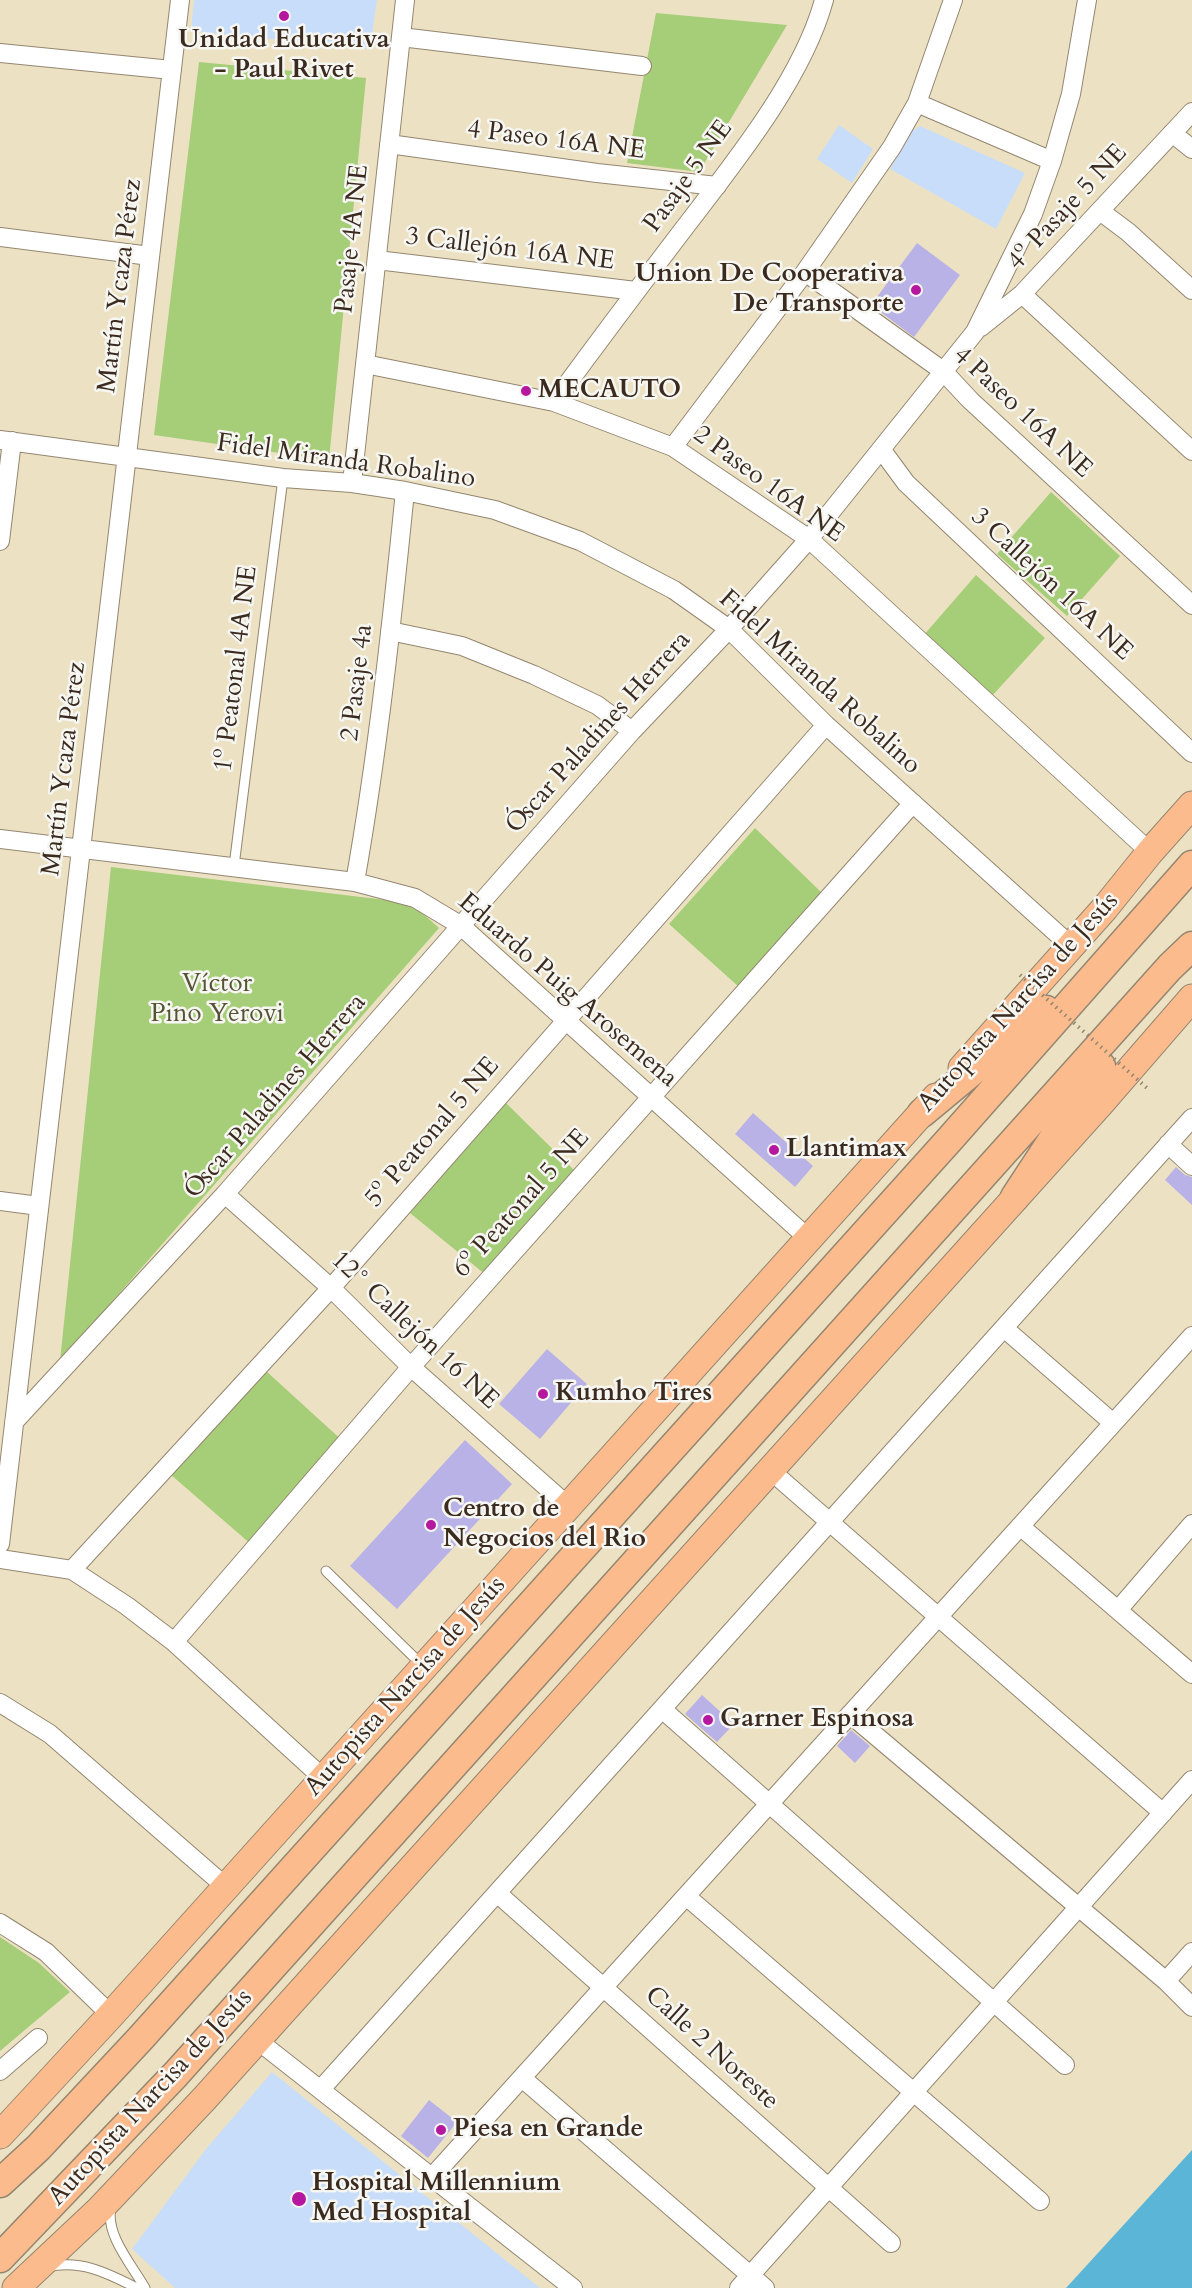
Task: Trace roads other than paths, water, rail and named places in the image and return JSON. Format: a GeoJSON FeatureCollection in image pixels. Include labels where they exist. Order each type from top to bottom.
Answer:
{"type":"FeatureCollection","features":[{"type":"Feature","properties":{"kind":"highway","name":"Autopista Narcisa de Jesús"},"geometry":{"type":"LineString","coordinates":[[0,2183],[38,2148],[139,2040],[1192,865]]}},
{"type":"Feature","properties":{"kind":"highway","name":"Autopista Narcisa de Jesús"},"geometry":{"type":"LineString","coordinates":[[0,2258],[184,2065],[1156,983],[1192,946]]}},
{"type":"Feature","properties":{"kind":"highway"},"geometry":{"type":"LineString","coordinates":[[922,1113],[1119,949]]}},
{"type":"Feature","properties":{"kind":"highway"},"geometry":{"type":"LineString","coordinates":[[1015,1197],[1156,983]]}},
{"type":"Feature","properties":{"kind":"main road","name":"Autopista Narcisa de Jesús"},"geometry":{"type":"LineString","coordinates":[[0,2134],[111,2015],[809,1239],[1071,946],[1192,805]]}},
{"type":"Feature","properties":{"kind":"main road","name":"Autopista Narcisa de Jesús"},"geometry":{"type":"LineString","coordinates":[[30,2279],[130,2178],[257,2040],[1192,998]]}},
{"type":"Feature","properties":{"kind":"street","name":"Martín Ycaza Pérez"},"geometry":{"type":"LineString","coordinates":[[0,1544],[180,0]]}},
{"type":"Feature","properties":{"kind":"street","name":"Pasaje 4A NE"},"geometry":{"type":"LineString","coordinates":[[352,483],[405,0]]}},
{"type":"Feature","properties":{"kind":"street","name":"Pasaje 5 NE"},"geometry":{"type":"LineString","coordinates":[[554,402],[717,186],[781,94],[817,25],[824,0]]}},
{"type":"Feature","properties":{"kind":"street"},"geometry":{"type":"LineString","coordinates":[[673,447],[805,272],[892,147],[917,103],[953,0]]}},
{"type":"Feature","properties":{"kind":"street","name":"Óscar Paladines Herrera"},"geometry":{"type":"LineString","coordinates":[[14,1422],[225,1194],[632,731],[729,629],[808,539],[975,332],[1033,214],[1052,161],[1071,94],[1087,0]]}},
{"type":"Feature","properties":{"kind":"street"},"geometry":{"type":"LineString","coordinates":[[401,37],[642,66]]}},
{"type":"Feature","properties":{"kind":"street"},"geometry":{"type":"LineString","coordinates":[[0,52],[172,70]]}},
{"type":"Feature","properties":{"kind":"street"},"geometry":{"type":"LineString","coordinates":[[917,103],[1052,161]]}},
{"type":"Feature","properties":{"kind":"street","name":"4º Pasaje 5 NE"},"geometry":{"type":"LineString","coordinates":[[975,332],[1022,294],[1192,112]]}},
{"type":"Feature","properties":{"kind":"street"},"geometry":{"type":"LineString","coordinates":[[1172,133],[1192,149]]}},
{"type":"Feature","properties":{"kind":"street","name":"4 Paseo 16A NE"},"geometry":{"type":"LineString","coordinates":[[389,144],[597,173],[717,186]]}},
{"type":"Feature","properties":{"kind":"street"},"geometry":{"type":"LineString","coordinates":[[1100,211],[1128,232],[1192,290]]}},
{"type":"Feature","properties":{"kind":"street"},"geometry":{"type":"LineString","coordinates":[[0,237],[150,256]]}},
{"type":"Feature","properties":{"kind":"street","name":"3 Callejón 16A NE"},"geometry":{"type":"LineString","coordinates":[[377,260],[636,291]]}},
{"type":"Feature","properties":{"kind":"street","name":"4 Paseo 16A NE"},"geometry":{"type":"LineString","coordinates":[[805,272],[943,371],[970,400],[1192,604]]}},
{"type":"Feature","properties":{"kind":"street"},"geometry":{"type":"LineString","coordinates":[[1022,294],[1192,451]]}},
{"type":"Feature","properties":{"kind":"street","name":"2 Paseo 16A NE"},"geometry":{"type":"LineString","coordinates":[[365,364],[554,402],[673,447],[808,539],[1150,852]]}},
{"type":"Feature","properties":{"kind":"street"},"geometry":{"type":"LineString","coordinates":[[0,541],[6,441]]}},
{"type":"Feature","properties":{"kind":"street","name":"Fidel Miranda Robalino"},"geometry":{"type":"LineString","coordinates":[[6,441],[283,478],[352,483],[405,491],[495,510],[580,541],[674,590],[729,629],[826,725],[1071,946]]}},
{"type":"Feature","properties":{"kind":"street","name":"3 Callejón 16A NE"},"geometry":{"type":"LineString","coordinates":[[881,449],[906,483],[1192,753]]}},
{"type":"Feature","properties":{"kind":"street","name":"2 Pasaje 4a"},"geometry":{"type":"LineString","coordinates":[[355,882],[366,821],[405,491]]}},
{"type":"Feature","properties":{"kind":"street"},"geometry":{"type":"LineString","coordinates":[[390,631],[462,646],[534,675],[597,705],[632,731]]}},
{"type":"Feature","properties":{"kind":"street","name":"5º Peatonal 5 NE"},"geometry":{"type":"LineString","coordinates":[[72,1570],[331,1288],[826,725]]}},
{"type":"Feature","properties":{"kind":"street","name":"6º Peatonal 5 NE"},"geometry":{"type":"LineString","coordinates":[[174,1642],[411,1366],[913,803]]}},
{"type":"Feature","properties":{"kind":"street","name":"Eduardo Puig Arosemena"},"geometry":{"type":"LineString","coordinates":[[0,839],[355,882],[415,898],[460,925],[809,1239]]}},
{"type":"Feature","properties":{"kind":"street"},"geometry":{"type":"LineString","coordinates":[[321,2089],[1192,1118]]}},
{"type":"Feature","properties":{"kind":"street"},"geometry":{"type":"LineString","coordinates":[[1168,1144],[1192,1166]]}},
{"type":"Feature","properties":{"kind":"street","name":"12° Callejón 16 NE"},"geometry":{"type":"LineString","coordinates":[[225,1194],[331,1288],[411,1366],[568,1506]]}},
{"type":"Feature","properties":{"kind":"street"},"geometry":{"type":"LineString","coordinates":[[0,1201],[39,1206]]}},
{"type":"Feature","properties":{"kind":"street"},"geometry":{"type":"LineString","coordinates":[[1004,1328],[1113,1423]]}},
{"type":"Feature","properties":{"kind":"street"},"geometry":{"type":"LineString","coordinates":[[432,2177],[1192,1336]]}},
{"type":"Feature","properties":{"kind":"street"},"geometry":{"type":"LineString","coordinates":[[770,1470],[1163,1813]]}},
{"type":"Feature","properties":{"kind":"street"},"geometry":{"type":"LineString","coordinates":[[1118,1610],[1192,1524]]}},
{"type":"Feature","properties":{"kind":"street"},"geometry":{"type":"LineString","coordinates":[[1020,1526],[1192,1674]]}},
{"type":"Feature","properties":{"kind":"street"},"geometry":{"type":"LineString","coordinates":[[0,1559],[72,1570],[127,1606],[174,1642],[323,1778]]}},
{"type":"Feature","properties":{"kind":"street"},"geometry":{"type":"LineString","coordinates":[[0,1703],[50,1734],[226,1887]]}},
{"type":"Feature","properties":{"kind":"street"},"geometry":{"type":"LineString","coordinates":[[662,1709],[1065,2065]]}},
{"type":"Feature","properties":{"kind":"street"},"geometry":{"type":"LineString","coordinates":[[850,1714],[1166,1981],[1192,2007]]}},
{"type":"Feature","properties":{"kind":"street"},"geometry":{"type":"LineString","coordinates":[[745,2282],[1192,1780]]}},
{"type":"Feature","properties":{"kind":"street","name":"Calle 2 Noreste"},"geometry":{"type":"LineString","coordinates":[[497,1893],[891,2243]]}},
{"type":"Feature","properties":{"kind":"street"},"geometry":{"type":"LineString","coordinates":[[686,1896],[1040,2201]]}},
{"type":"Feature","properties":{"kind":"street"},"geometry":{"type":"LineString","coordinates":[[0,1923],[46,1952],[111,2015]]}},
{"type":"Feature","properties":{"kind":"street"},"geometry":{"type":"LineString","coordinates":[[1166,1981],[1192,1952]]}},
{"type":"Feature","properties":{"kind":"street"},"geometry":{"type":"LineString","coordinates":[[0,2071],[38,2038]]}},
{"type":"Feature","properties":{"kind":"street"},"geometry":{"type":"LineString","coordinates":[[257,2040],[573,2288]]}},
{"type":"Feature","properties":{"kind":"street"},"geometry":{"type":"LineString","coordinates":[[522,2078],[745,2282],[765,2288]]}},
{"type":"Feature","properties":{"kind":"lane","name":"1º Peatonal 4A NE"},"geometry":{"type":"LineString","coordinates":[[234,866],[283,478]]}},
{"type":"Feature","properties":{"kind":"lane"},"geometry":{"type":"LineString","coordinates":[[326,1571],[424,1667]]}},
{"type":"Feature","properties":{"kind":"lane"},"geometry":{"type":"LineString","coordinates":[[130,2178],[111,2209],[110,2221],[115,2236],[145,2288]]}},
{"type":"Feature","properties":{"kind":"lane"},"geometry":{"type":"LineString","coordinates":[[30,2279],[54,2265],[76,2265],[98,2269],[137,2288]]}},
{"type":"Feature","properties":{"kind":"water"},"geometry":{"type":"Polygon","coordinates":[[[1192,2150],[1192,2288],[1066,2288],[1192,2150]]]}},
{"type":"Feature","properties":{"kind":"place","name":"Unidad Educativa - Paul Rivet"},"geometry":{"type":"Point","coordinates":[284,16]}},
{"type":"Feature","properties":{"kind":"place","name":"Union De Cooperativa De Transporte"},"geometry":{"type":"Point","coordinates":[916,290]}},
{"type":"Feature","properties":{"kind":"place","name":"MECAUTO"},"geometry":{"type":"Point","coordinates":[526,391]}},
{"type":"Feature","properties":{"kind":"place","name":"Llantimax"},"geometry":{"type":"Point","coordinates":[774,1150]}},
{"type":"Feature","properties":{"kind":"place","name":"Kumho Tires"},"geometry":{"type":"Point","coordinates":[543,1394]}},
{"type":"Feature","properties":{"kind":"place","name":"Centro de Negocios del Rio"},"geometry":{"type":"Point","coordinates":[431,1525]}},
{"type":"Feature","properties":{"kind":"place","name":"Garner Espinosa"},"geometry":{"type":"Point","coordinates":[708,1720]}},
{"type":"Feature","properties":{"kind":"place","name":"Piesa en Grande"},"geometry":{"type":"Point","coordinates":[441,2130]}},
{"type":"Feature","properties":{"kind":"place","name":"Hospital Millennium Med Hospital"},"geometry":{"type":"Point","coordinates":[299,2199]}},
{"type":"Feature","properties":{"kind":"park label","name":"Víctor Pino Yerovi"},"geometry":{"type":"Point","coordinates":[217,1000]}}]}
